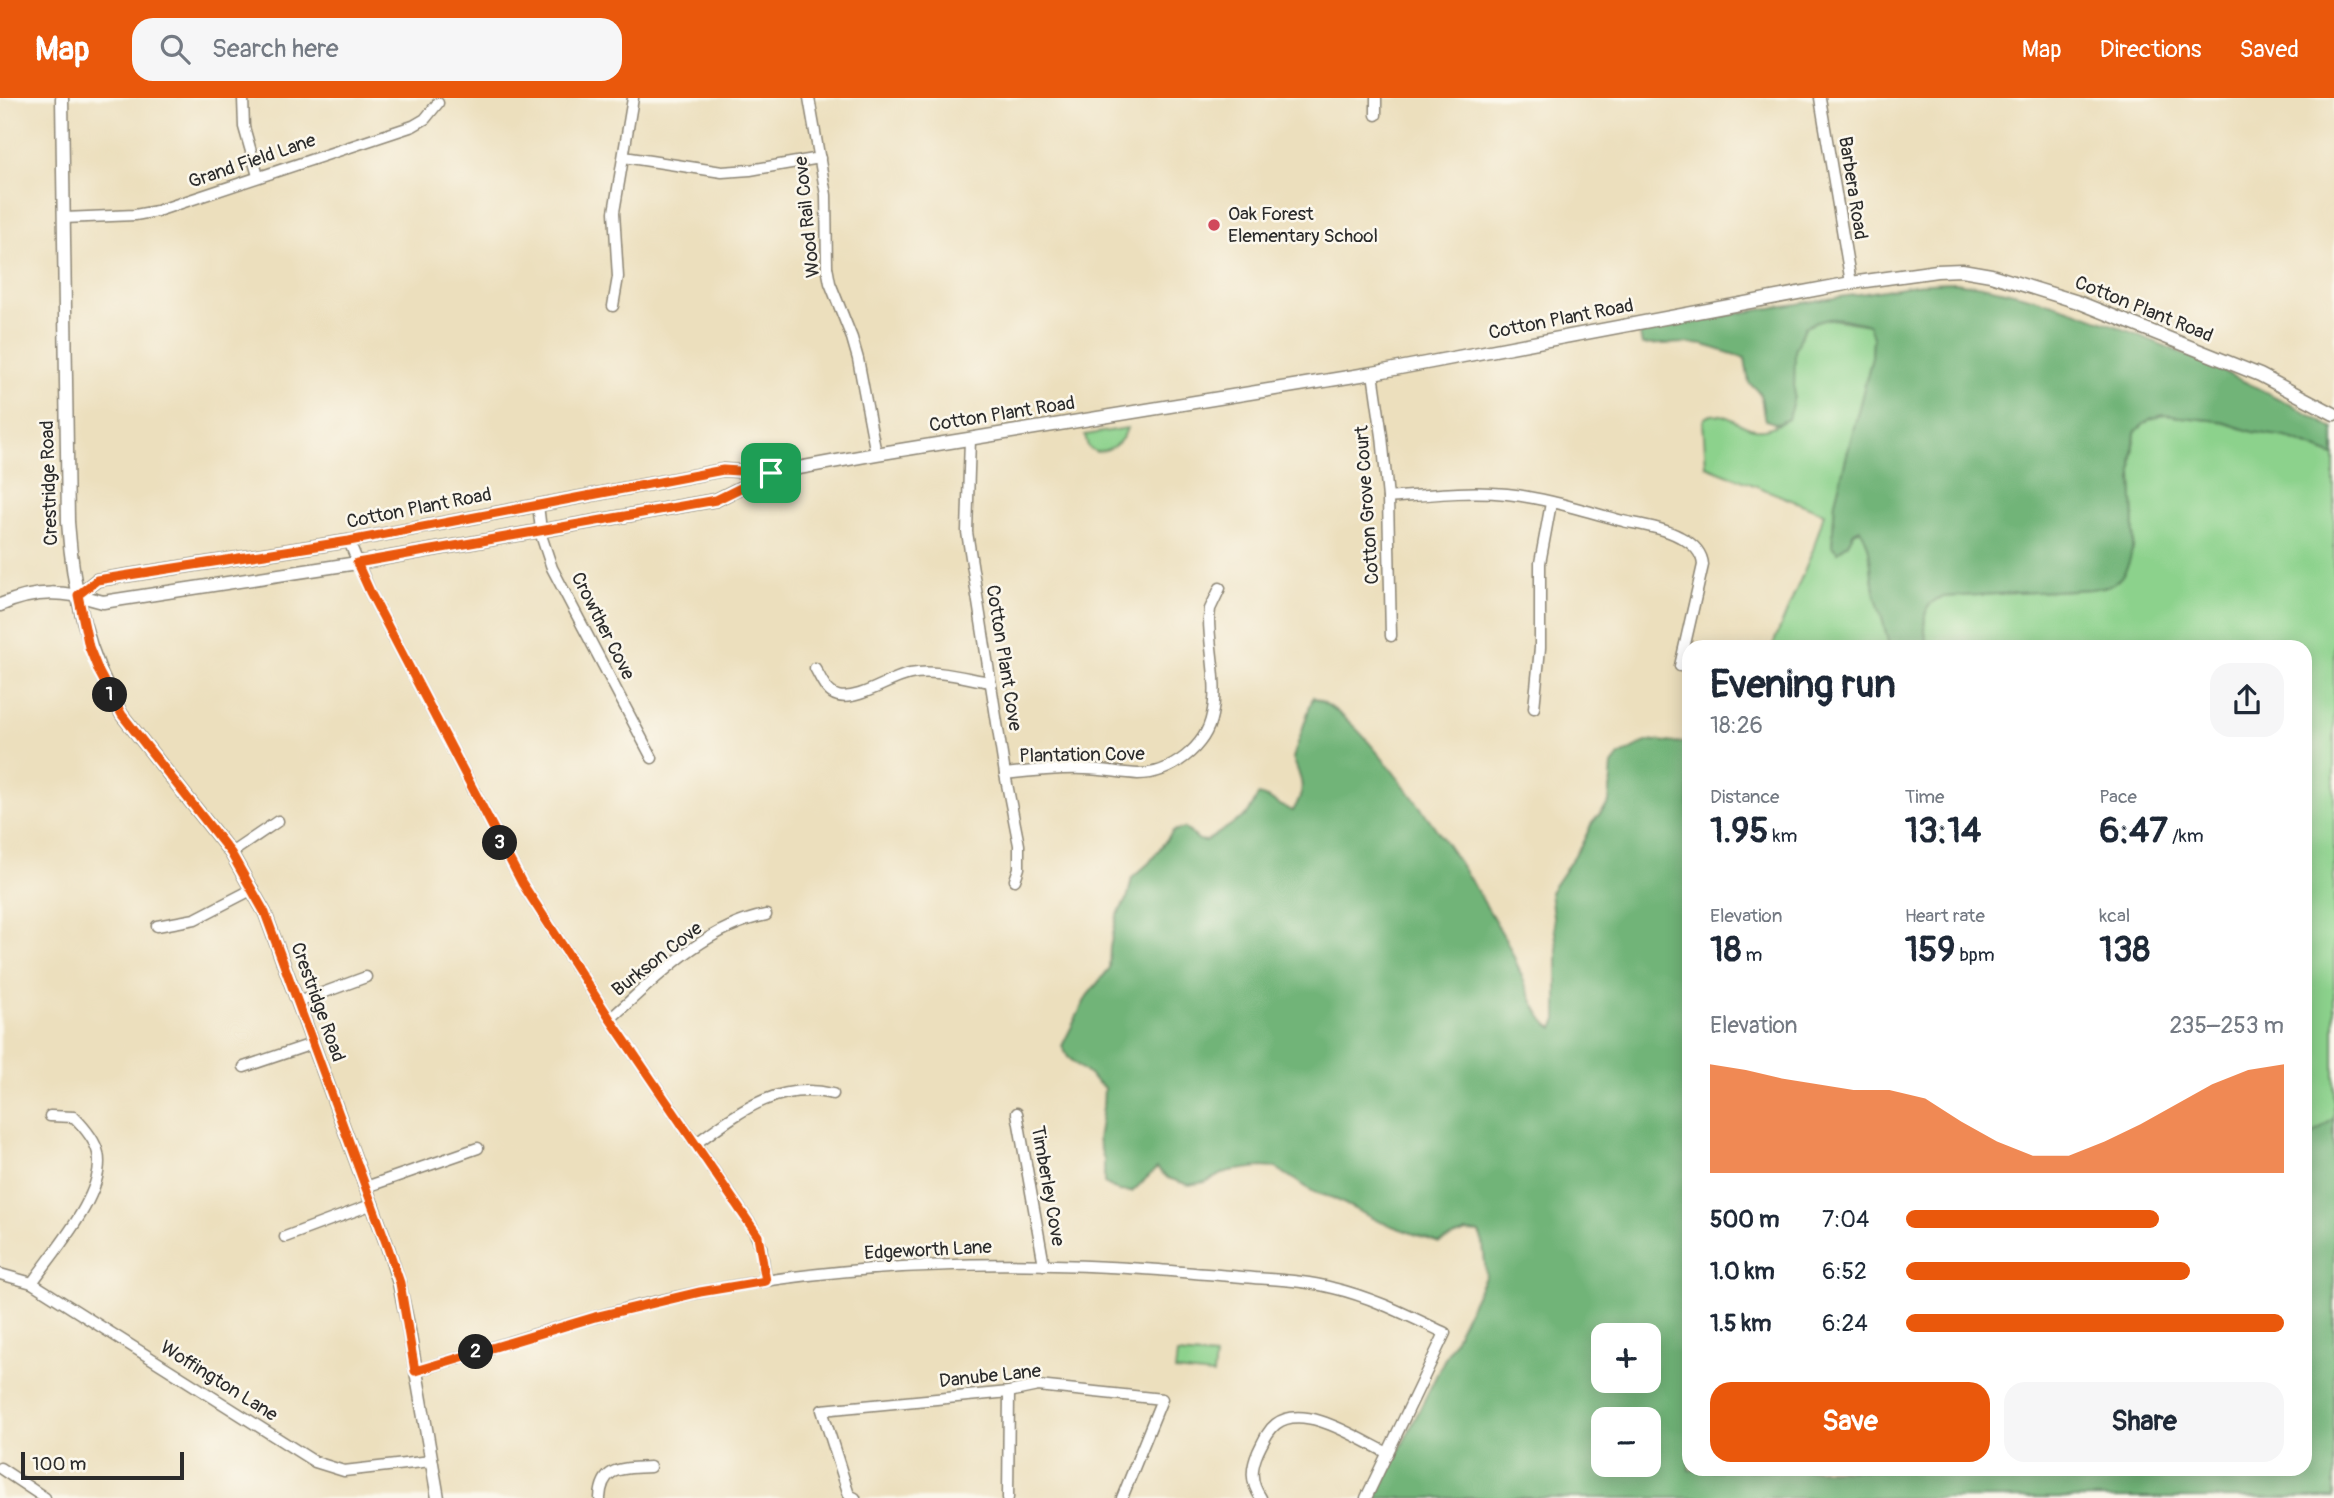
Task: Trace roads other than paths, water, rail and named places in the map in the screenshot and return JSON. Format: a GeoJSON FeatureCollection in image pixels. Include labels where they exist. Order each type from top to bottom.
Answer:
{"type":"FeatureCollection","features":[{"type":"Feature","properties":{"kind":"street","name":"Crestridge Road"},"geometry":{"type":"LineString","coordinates":[[62,98],[67,501],[71,550],[89,647],[122,715],[231,853],[265,913],[400,1283],[438,1498]]}},
{"type":"Feature","properties":{"kind":"street"},"geometry":{"type":"LineString","coordinates":[[243,98],[244,127],[258,176]]}},
{"type":"Feature","properties":{"kind":"street"},"geometry":{"type":"LineString","coordinates":[[613,306],[618,277],[614,212],[633,98]]}},
{"type":"Feature","properties":{"kind":"street","name":"Wood Rail Cove"},"geometry":{"type":"LineString","coordinates":[[809,98],[826,195],[827,267],[830,283],[858,359],[876,454]]}},
{"type":"Feature","properties":{"kind":"street"},"geometry":{"type":"LineString","coordinates":[[1376,98],[1376,115]]}},
{"type":"Feature","properties":{"kind":"street","name":"Barbera Road"},"geometry":{"type":"LineString","coordinates":[[1820,98],[1851,283]]}},
{"type":"Feature","properties":{"kind":"street","name":"Grand Field Lane"},"geometry":{"type":"LineString","coordinates":[[64,218],[149,213],[413,126],[425,119],[438,103]]}},
{"type":"Feature","properties":{"kind":"street"},"geometry":{"type":"LineString","coordinates":[[624,157],[722,172],[820,158]]}},
{"type":"Feature","properties":{"kind":"street","name":"Cotton Plant Road"},"geometry":{"type":"LineString","coordinates":[[78,595],[97,580],[349,541],[723,470],[771,473],[1373,373],[1851,283],[1937,271],[1962,270],[1991,275],[2078,302],[2260,375],[2334,414]]}},
{"type":"Feature","properties":{"kind":"street","name":"Cotton Grove Court"},"geometry":{"type":"LineString","coordinates":[[1373,373],[1388,498],[1391,636]]}},
{"type":"Feature","properties":{"kind":"street","name":"Cotton Plant Cove"},"geometry":{"type":"LineString","coordinates":[[970,439],[967,532],[1004,774],[1019,845],[1019,868],[1015,880]]}},
{"type":"Feature","properties":{"kind":"street","name":"Cotton Plant Road"},"geometry":{"type":"LineString","coordinates":[[0,605],[20,596],[48,593],[78,595],[103,602],[357,563],[716,500],[771,473]]}},
{"type":"Feature","properties":{"kind":"street"},"geometry":{"type":"LineString","coordinates":[[1388,498],[1487,493],[1526,497],[1674,534],[1695,547],[1702,556],[1702,572],[1686,640]]}},
{"type":"Feature","properties":{"kind":"street"},"geometry":{"type":"LineString","coordinates":[[1534,708],[1540,648],[1540,563],[1551,503]]}},
{"type":"Feature","properties":{"kind":"street","name":"Crowther Cove"},"geometry":{"type":"LineString","coordinates":[[538,505],[541,531],[552,568],[652,758]]}},
{"type":"Feature","properties":{"kind":"street"},"geometry":{"type":"LineString","coordinates":[[349,541],[370,592],[514,869],[610,1019],[758,1236],[766,1281]]}},
{"type":"Feature","properties":{"kind":"street","name":"Plantation Cove"},"geometry":{"type":"LineString","coordinates":[[1004,774],[1086,769],[1141,774],[1157,771],[1184,757],[1197,746],[1208,731],[1213,714],[1209,619],[1210,609],[1220,588]]}},
{"type":"Feature","properties":{"kind":"street"},"geometry":{"type":"LineString","coordinates":[[1680,666],[1682,657]]}},
{"type":"Feature","properties":{"kind":"street"},"geometry":{"type":"LineString","coordinates":[[815,668],[828,691],[844,696],[857,694],[898,677],[921,673],[990,682]]}},
{"type":"Feature","properties":{"kind":"street"},"geometry":{"type":"LineString","coordinates":[[231,853],[278,821]]}},
{"type":"Feature","properties":{"kind":"street"},"geometry":{"type":"LineString","coordinates":[[157,926],[195,919],[253,889]]}},
{"type":"Feature","properties":{"kind":"street","name":"Burkson Cove"},"geometry":{"type":"LineString","coordinates":[[610,1019],[686,954],[739,922],[766,915]]}},
{"type":"Feature","properties":{"kind":"street"},"geometry":{"type":"LineString","coordinates":[[298,1002],[366,977]]}},
{"type":"Feature","properties":{"kind":"street"},"geometry":{"type":"LineString","coordinates":[[244,1067],[312,1044]]}},
{"type":"Feature","properties":{"kind":"street"},"geometry":{"type":"LineString","coordinates":[[695,1144],[757,1101],[800,1091],[833,1094]]}},
{"type":"Feature","properties":{"kind":"street","name":"Timberley Cove"},"geometry":{"type":"LineString","coordinates":[[1017,1113],[1044,1265]]}},
{"type":"Feature","properties":{"kind":"street"},"geometry":{"type":"LineString","coordinates":[[32,1283],[85,1207],[98,1178],[98,1153],[75,1116],[50,1116]]}},
{"type":"Feature","properties":{"kind":"street"},"geometry":{"type":"LineString","coordinates":[[366,1187],[478,1148]]}},
{"type":"Feature","properties":{"kind":"street"},"geometry":{"type":"LineString","coordinates":[[285,1237],[373,1204]]}},
{"type":"Feature","properties":{"kind":"street","name":"Edgeworth Lane"},"geometry":{"type":"LineString","coordinates":[[415,1371],[585,1319],[700,1292],[766,1281],[952,1264],[1119,1267],[1315,1284],[1377,1302],[1445,1334],[1388,1453]]}},
{"type":"Feature","properties":{"kind":"street","name":"Woffington Lane"},"geometry":{"type":"LineString","coordinates":[[0,1274],[32,1283],[315,1462],[344,1471],[431,1461]]}},
{"type":"Feature","properties":{"kind":"street","name":"Danube Lane"},"geometry":{"type":"LineString","coordinates":[[855,1498],[849,1495],[822,1410],[1009,1392],[1038,1385],[1162,1399],[1122,1498]]}},
{"type":"Feature","properties":{"kind":"street"},"geometry":{"type":"LineString","coordinates":[[1008,1498],[1009,1392]]}},
{"type":"Feature","properties":{"kind":"street"},"geometry":{"type":"LineString","coordinates":[[1261,1498],[1253,1483],[1254,1461],[1271,1429],[1286,1419],[1301,1417],[1323,1422],[1388,1453],[1366,1498]]}},
{"type":"Feature","properties":{"kind":"street"},"geometry":{"type":"LineString","coordinates":[[600,1498],[603,1480],[608,1474],[622,1469],[650,1467]]}},
{"type":"Feature","properties":{"kind":"street"},"geometry":{"type":"LineString","coordinates":[[0,1468],[44,1498]]}},
{"type":"Feature","properties":{"kind":"place","name":"Oak Forest Elementary School"},"geometry":{"type":"Point","coordinates":[1214,225]}}]}
